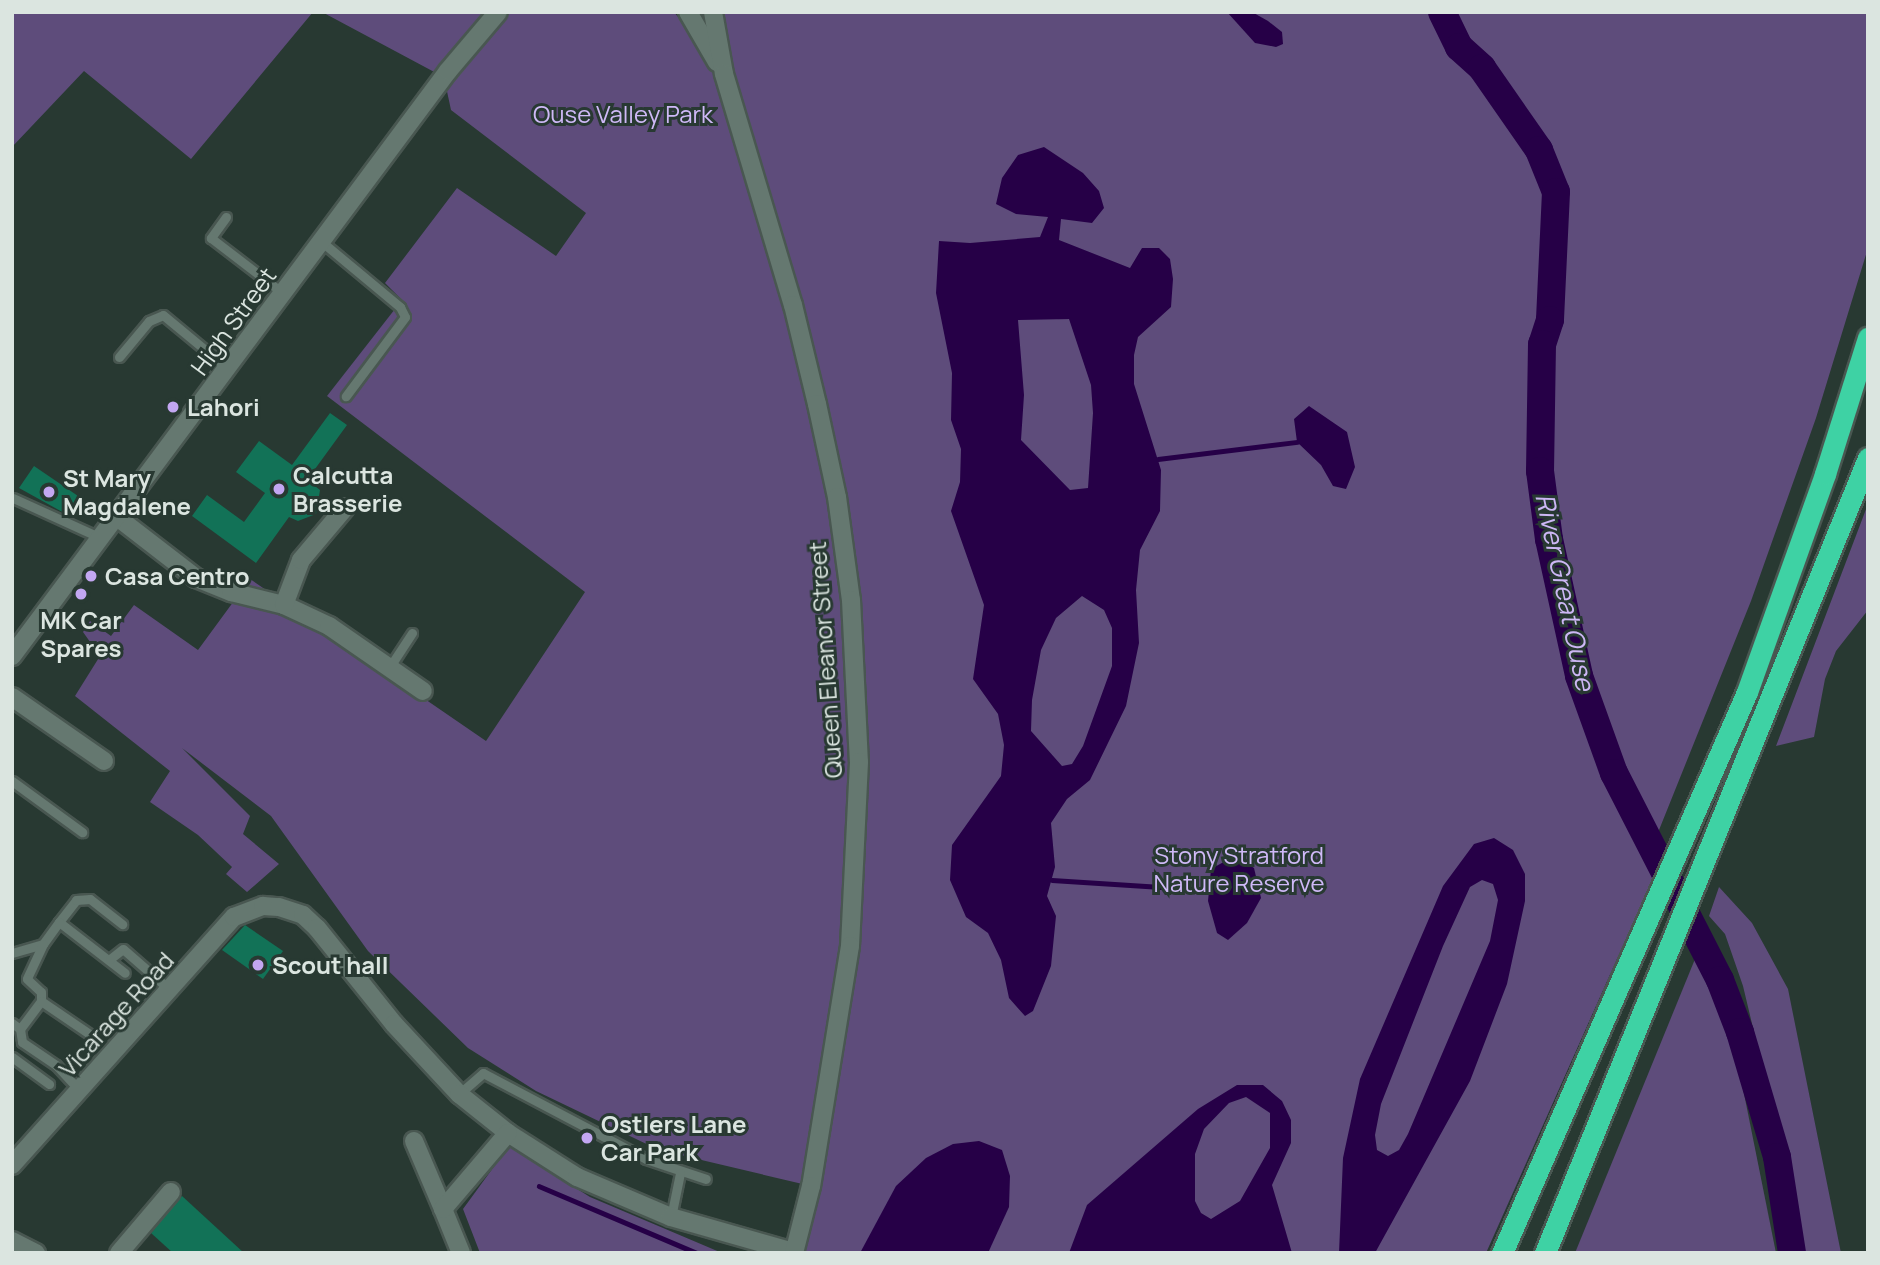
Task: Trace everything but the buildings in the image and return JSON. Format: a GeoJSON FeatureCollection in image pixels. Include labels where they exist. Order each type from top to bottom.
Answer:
{"type":"FeatureCollection","features":[{"type":"Feature","properties":{"kind":"highway"},"geometry":{"type":"LineString","coordinates":[[1505,1246],[1747,692],[1825,474],[1868,338]]}},
{"type":"Feature","properties":{"kind":"highway"},"geometry":{"type":"LineString","coordinates":[[1546,1252],[1762,728],[1868,458]]}},
{"type":"Feature","properties":{"kind":"street","name":"Queen Eleanor Street"},"geometry":{"type":"LineString","coordinates":[[688,12],[724,74]]}},
{"type":"Feature","properties":{"kind":"street","name":"Queen Eleanor Street"},"geometry":{"type":"LineString","coordinates":[[713,12],[724,74],[793,305],[834,484],[851,600],[857,695],[857,856],[850,946],[811,1186],[794,1253]]}},
{"type":"Feature","properties":{"kind":"street","name":"High Street"},"geometry":{"type":"LineString","coordinates":[[12,656],[495,14]]}},
{"type":"Feature","properties":{"kind":"street"},"geometry":{"type":"LineString","coordinates":[[284,605],[301,560],[345,508]]}},
{"type":"Feature","properties":{"kind":"street"},"geometry":{"type":"LineString","coordinates":[[117,517],[196,578],[231,592],[284,605],[329,626],[423,691]]}},
{"type":"Feature","properties":{"kind":"street"},"geometry":{"type":"LineString","coordinates":[[12,697],[104,761]]}},
{"type":"Feature","properties":{"kind":"street","name":"Vicarage Road"},"geometry":{"type":"LineString","coordinates":[[15,1157],[80,1091],[234,917],[263,906],[303,915],[317,928],[394,1024],[459,1094]]}},
{"type":"Feature","properties":{"kind":"street"},"geometry":{"type":"LineString","coordinates":[[459,1094],[508,1133],[577,1177],[671,1217],[794,1253]]}},
{"type":"Feature","properties":{"kind":"street"},"geometry":{"type":"LineString","coordinates":[[443,1209],[508,1133]]}},
{"type":"Feature","properties":{"kind":"street"},"geometry":{"type":"LineString","coordinates":[[414,1141],[461,1253]]}},
{"type":"Feature","properties":{"kind":"street"},"geometry":{"type":"LineString","coordinates":[[119,1253],[171,1192]]}},
{"type":"Feature","properties":{"kind":"street"},"geometry":{"type":"LineString","coordinates":[[12,1241],[36,1253]]}},
{"type":"Feature","properties":{"kind":"lane"},"geometry":{"type":"LineString","coordinates":[[226,217],[211,238],[284,294]]}},
{"type":"Feature","properties":{"kind":"lane"},"geometry":{"type":"LineString","coordinates":[[322,242],[400,307],[405,317],[346,396]]}},
{"type":"Feature","properties":{"kind":"lane"},"geometry":{"type":"LineString","coordinates":[[119,357],[149,321],[163,315],[228,369]]}},
{"type":"Feature","properties":{"kind":"lane"},"geometry":{"type":"LineString","coordinates":[[13,498],[101,538]]}},
{"type":"Feature","properties":{"kind":"lane"},"geometry":{"type":"LineString","coordinates":[[389,668],[412,633]]}},
{"type":"Feature","properties":{"kind":"lane"},"geometry":{"type":"LineString","coordinates":[[12,781],[82,832]]}},
{"type":"Feature","properties":{"kind":"lane"},"geometry":{"type":"LineString","coordinates":[[80,1091],[56,1065],[22,1042],[16,1026],[41,1001],[41,992],[27,979],[43,944],[76,900],[90,899],[122,924]]}},
{"type":"Feature","properties":{"kind":"lane"},"geometry":{"type":"LineString","coordinates":[[59,922],[125,973]]}},
{"type":"Feature","properties":{"kind":"lane"},"geometry":{"type":"LineString","coordinates":[[12,953],[43,944]]}},
{"type":"Feature","properties":{"kind":"lane"},"geometry":{"type":"LineString","coordinates":[[110,959],[123,949],[170,990]]}},
{"type":"Feature","properties":{"kind":"lane"},"geometry":{"type":"LineString","coordinates":[[41,1001],[91,1035]]}},
{"type":"Feature","properties":{"kind":"lane"},"geometry":{"type":"LineString","coordinates":[[12,1051],[22,1042]]}},
{"type":"Feature","properties":{"kind":"lane"},"geometry":{"type":"LineString","coordinates":[[12,1057],[49,1084]]}},
{"type":"Feature","properties":{"kind":"lane"},"geometry":{"type":"LineString","coordinates":[[459,1094],[483,1073],[680,1173],[706,1179]]}},
{"type":"Feature","properties":{"kind":"lane"},"geometry":{"type":"LineString","coordinates":[[671,1217],[680,1173]]}},
{"type":"Feature","properties":{"kind":"green space"},"geometry":{"type":"Polygon","coordinates":[[[12,12],[313,12],[191,159],[84,71],[12,147],[12,12]]]}},
{"type":"Feature","properties":{"kind":"green space"},"geometry":{"type":"Polygon","coordinates":[[[322,12],[674,12],[696,39],[721,12],[1868,12],[1868,248],[1816,418],[1751,601],[1653,845],[1661,860],[1486,1253],[794,1253],[811,1186],[659,1150],[536,1091],[468,1048],[368,951],[271,816],[182,748],[250,816],[243,834],[279,864],[247,892],[226,874],[232,867],[198,835],[150,802],[170,771],[75,696],[100,656],[83,632],[90,621],[111,636],[134,605],[198,650],[250,579],[486,741],[585,592],[327,396],[402,300],[385,283],[457,188],[556,256],[586,213],[451,110],[445,82],[438,74],[322,12]]]}},
{"type":"Feature","properties":{"kind":"green space"},"geometry":{"type":"Polygon","coordinates":[[[1868,504],[1868,610],[1836,651],[1825,679],[1814,737],[1776,746],[1868,504]]]}},
{"type":"Feature","properties":{"kind":"green space"},"geometry":{"type":"Polygon","coordinates":[[[1719,887],[1752,923],[1788,989],[1841,1253],[1802,1253],[1803,1237],[1743,986],[1725,934],[1709,916],[1719,887]]]}},
{"type":"Feature","properties":{"kind":"green space"},"geometry":{"type":"Polygon","coordinates":[[[1704,937],[1720,974],[1776,1253],[1575,1253],[1704,937]]]}},
{"type":"Feature","properties":{"kind":"green space"},"geometry":{"type":"Polygon","coordinates":[[[509,1146],[590,1197],[722,1253],[480,1253],[463,1209],[509,1146]]]}},
{"type":"Feature","properties":{"kind":"shaded area"},"geometry":{"type":"Polygon","coordinates":[[[1227,12],[1252,12],[1268,21],[1282,32],[1283,44],[1276,47],[1255,43],[1227,12]]]}},
{"type":"Feature","properties":{"kind":"shaded area"},"geometry":{"type":"Polygon","coordinates":[[[1044,147],[1083,173],[1099,191],[1104,208],[1092,223],[1061,219],[1059,240],[1130,268],[1142,248],[1159,248],[1170,259],[1173,279],[1171,307],[1138,337],[1134,355],[1134,384],[1161,470],[1160,511],[1140,550],[1136,590],[1139,643],[1126,706],[1090,780],[1067,799],[1051,823],[1055,867],[1047,896],[1056,916],[1051,966],[1033,1011],[1025,1016],[1009,998],[1001,960],[988,933],[966,917],[950,880],[952,845],[1001,776],[1004,745],[998,714],[973,679],[984,605],[951,511],[960,482],[961,449],[951,420],[952,373],[936,293],[939,241],[970,243],[1040,237],[1048,217],[1016,214],[996,204],[1002,178],[1018,155],[1044,147]],[[1069,319],[1018,320],[1024,395],[1021,440],[1070,490],[1088,488],[1093,413],[1091,385],[1069,319]],[[1082,596],[1056,618],[1041,650],[1032,700],[1031,731],[1062,766],[1072,764],[1083,746],[1112,666],[1112,628],[1104,610],[1082,596]]]}},
{"type":"Feature","properties":{"kind":"shaded area"},"geometry":{"type":"Polygon","coordinates":[[[1309,406],[1347,432],[1355,467],[1346,489],[1333,486],[1321,465],[1297,442],[1294,419],[1309,406]]]}},
{"type":"Feature","properties":{"kind":"shaded area"},"geometry":{"type":"Polygon","coordinates":[[[1494,838],[1513,850],[1525,874],[1525,901],[1507,984],[1470,1081],[1375,1253],[1339,1253],[1343,1158],[1360,1079],[1443,886],[1474,844],[1494,838]],[[1482,880],[1470,887],[1443,946],[1381,1104],[1375,1135],[1377,1150],[1388,1156],[1399,1150],[1408,1134],[1490,941],[1498,900],[1493,884],[1482,880]]]}},
{"type":"Feature","properties":{"kind":"shaded area"},"geometry":{"type":"Polygon","coordinates":[[[1229,859],[1242,860],[1254,868],[1261,898],[1247,923],[1228,940],[1217,933],[1208,901],[1211,869],[1229,859]]]}},
{"type":"Feature","properties":{"kind":"shaded area"},"geometry":{"type":"Polygon","coordinates":[[[1237,1085],[1263,1085],[1282,1101],[1291,1120],[1291,1143],[1272,1185],[1292,1253],[1069,1253],[1087,1205],[1198,1109],[1237,1085]],[[1246,1097],[1229,1103],[1204,1129],[1195,1154],[1195,1201],[1201,1213],[1211,1219],[1240,1201],[1270,1148],[1270,1113],[1246,1097]]]}},
{"type":"Feature","properties":{"kind":"shaded area"},"geometry":{"type":"Polygon","coordinates":[[[979,1141],[1002,1150],[1010,1176],[1009,1207],[988,1253],[860,1253],[896,1186],[926,1158],[953,1144],[979,1141]]]}},
{"type":"Feature","properties":{"kind":"waterway","name":"River Great Ouse"},"geometry":{"type":"LineString","coordinates":[[1442,12],[1459,47],[1482,68],[1539,150],[1556,192],[1550,320],[1542,344],[1540,471],[1549,539],[1579,676],[1614,773],[1720,980],[1740,1032],[1777,1157],[1792,1253]]}},
{"type":"Feature","properties":{"kind":"waterway"},"geometry":{"type":"LineString","coordinates":[[1158,459],[1297,442]]}},
{"type":"Feature","properties":{"kind":"waterway"},"geometry":{"type":"LineString","coordinates":[[1052,880],[1208,890]]}},
{"type":"Feature","properties":{"kind":"waterway"},"geometry":{"type":"LineString","coordinates":[[539,1186],[697,1253]]}},
{"type":"Feature","properties":{"kind":"place","name":"Lahori"},"geometry":{"type":"Point","coordinates":[173,407]}},
{"type":"Feature","properties":{"kind":"place","name":"Calcutta Brasserie"},"geometry":{"type":"Point","coordinates":[279,489]}},
{"type":"Feature","properties":{"kind":"place","name":"St Mary Magdalene"},"geometry":{"type":"Point","coordinates":[49,492]}},
{"type":"Feature","properties":{"kind":"place","name":"Casa Centro"},"geometry":{"type":"Point","coordinates":[91,576]}},
{"type":"Feature","properties":{"kind":"place","name":"MK Car Spares"},"geometry":{"type":"Point","coordinates":[81,594]}},
{"type":"Feature","properties":{"kind":"place","name":"Scout hall"},"geometry":{"type":"Point","coordinates":[258,965]}},
{"type":"Feature","properties":{"kind":"place","name":"Ostlers Lane Car Park"},"geometry":{"type":"Point","coordinates":[587,1138]}},
{"type":"Feature","properties":{"kind":"park label","name":"Ouse Valley Park"},"geometry":{"type":"Point","coordinates":[623,114]}},
{"type":"Feature","properties":{"kind":"park label","name":"Stony Stratford Nature Reserve"},"geometry":{"type":"Point","coordinates":[1239,869]}}]}
